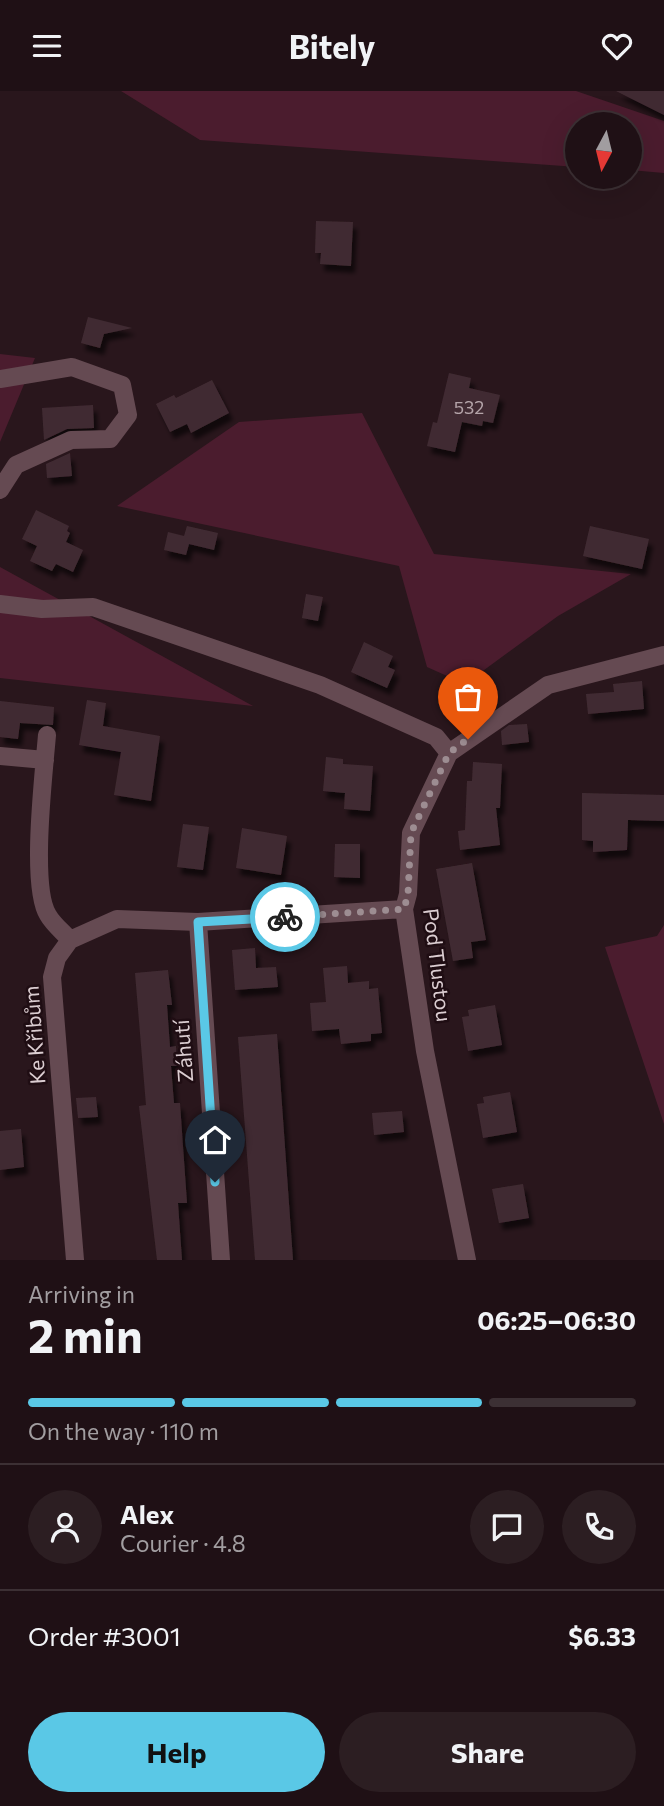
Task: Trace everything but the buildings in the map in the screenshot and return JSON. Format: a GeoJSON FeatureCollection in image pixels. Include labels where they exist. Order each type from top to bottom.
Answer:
{"type":"FeatureCollection","features":[{"type":"Feature","properties":{"kind":"street"},"geometry":{"type":"LineString","coordinates":[[0,379],[72,367],[122,384],[128,415],[110,439],[71,440],[16,465],[0,489]]}},
{"type":"Feature","properties":{"kind":"street"},"geometry":{"type":"LineString","coordinates":[[0,604],[42,609],[93,607],[320,685],[436,737],[449,753],[548,685],[664,655]]}},
{"type":"Feature","properties":{"kind":"street"},"geometry":{"type":"LineString","coordinates":[[47,735],[39,860],[42,897],[47,914],[70,940],[117,919],[198,922],[404,909]]}},
{"type":"Feature","properties":{"kind":"street","name":"Pod Tlustou"},"geometry":{"type":"LineString","coordinates":[[449,753],[411,833],[408,894],[404,909],[425,1051],[467,1260]]}},
{"type":"Feature","properties":{"kind":"street"},"geometry":{"type":"LineString","coordinates":[[0,756],[45,760]]}},
{"type":"Feature","properties":{"kind":"street","name":"Záhutí"},"geometry":{"type":"LineString","coordinates":[[198,922],[221,1260]]}},
{"type":"Feature","properties":{"kind":"street","name":"Ke Křibům"},"geometry":{"type":"LineString","coordinates":[[70,940],[57,958],[52,977],[75,1260]]}},
{"type":"Feature","properties":{"kind":"shaded area"},"geometry":{"type":"Polygon","coordinates":[[[121,91],[576,91],[638,112],[565,112],[565,166],[200,140],[121,91]]]}},
{"type":"Feature","properties":{"kind":"shaded area"},"geometry":{"type":"Polygon","coordinates":[[[642,114],[664,121],[664,173],[642,171],[642,114]]]}},
{"type":"Feature","properties":{"kind":"shaded area"},"geometry":{"type":"Polygon","coordinates":[[[0,354],[35,358],[0,442],[0,354]]]}},
{"type":"Feature","properties":{"kind":"shaded area"},"geometry":{"type":"Polygon","coordinates":[[[362,413],[434,554],[631,574],[558,616],[465,684],[427,667],[399,566],[117,506],[239,422],[362,413]]]}},
{"type":"Feature","properties":{"kind":"shaded area"},"geometry":{"type":"Polygon","coordinates":[[[0,567],[253,706],[0,678],[0,567]]]}},
{"type":"Feature","properties":{"kind":"shaded area"},"geometry":{"type":"Polygon","coordinates":[[[664,925],[664,1124],[605,947],[657,936],[664,925]]]}},
{"type":"Feature","properties":{"kind":"way so far"},"geometry":{"type":"LineString","coordinates":[[285,917],[404,909],[408,894],[411,833],[449,753],[468,739]]}},
{"type":"Feature","properties":{"kind":"route"},"geometry":{"type":"LineString","coordinates":[[215,1182],[198,922],[285,917]]}}]}
